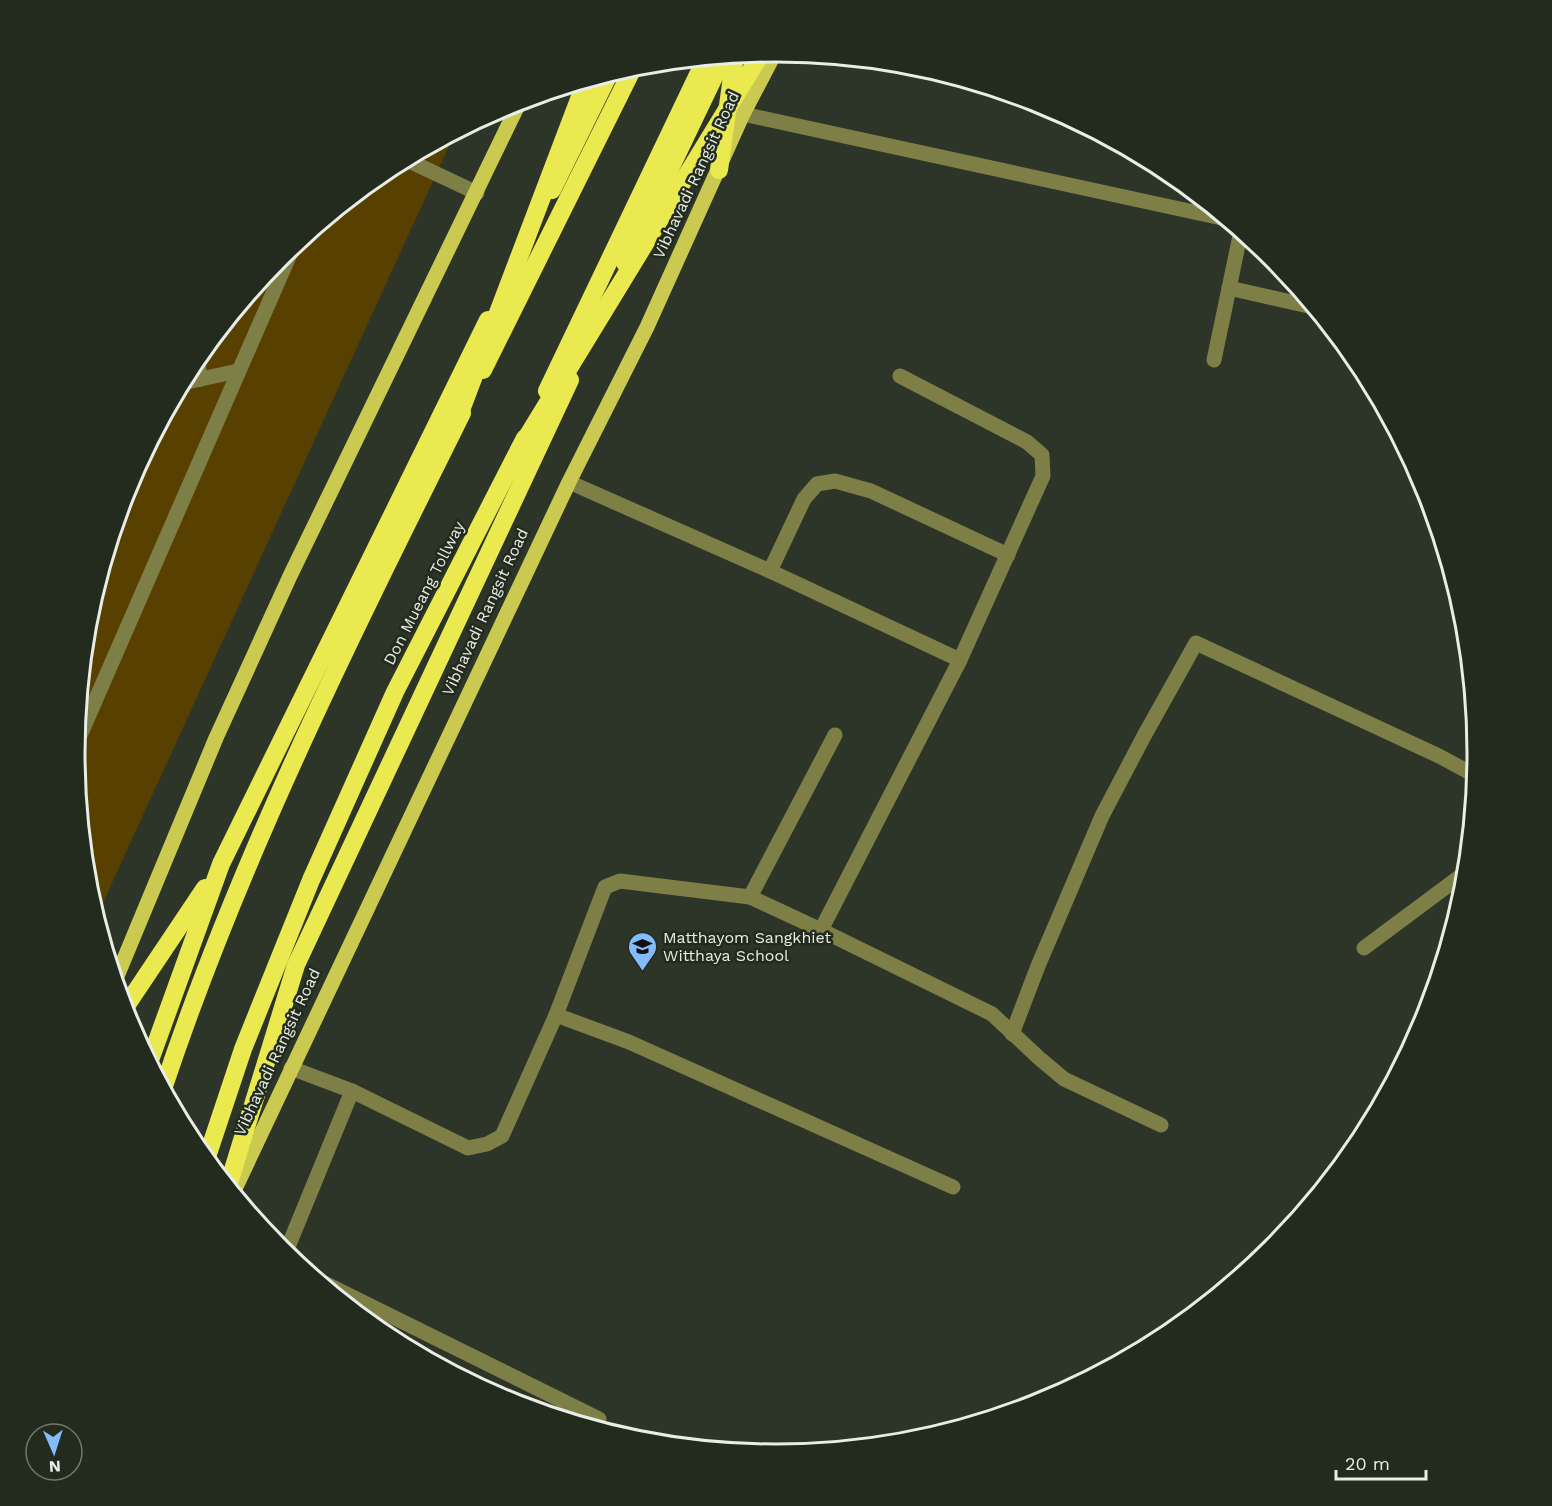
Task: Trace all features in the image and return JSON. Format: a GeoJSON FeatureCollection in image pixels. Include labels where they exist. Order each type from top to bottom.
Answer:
{"type":"FeatureCollection","features":[{"type":"Feature","properties":{"kind":"highway"},"geometry":{"type":"LineString","coordinates":[[519,450],[756,62]]}},
{"type":"Feature","properties":{"kind":"highway"},"geometry":{"type":"LineString","coordinates":[[719,170],[734,63]]}},
{"type":"Feature","properties":{"kind":"highway","name":"Vibhavadi Rangsit Road"},"geometry":{"type":"LineString","coordinates":[[230,1178],[296,965],[535,452],[720,64]]}},
{"type":"Feature","properties":{"kind":"highway","name":"Don Mueang Tollway"},"geometry":{"type":"LineString","coordinates":[[210,1149],[243,1049],[311,880],[395,692],[519,450],[702,66]]}},
{"type":"Feature","properties":{"kind":"highway"},"geometry":{"type":"LineString","coordinates":[[167,1079],[247,866],[327,691],[455,426],[628,78]]}},
{"type":"Feature","properties":{"kind":"highway"},"geometry":{"type":"LineString","coordinates":[[153,1052],[221,864],[604,83]]}},
{"type":"Feature","properties":{"kind":"highway"},"geometry":{"type":"LineString","coordinates":[[455,426],[583,89]]}},
{"type":"Feature","properties":{"kind":"highway"},"geometry":{"type":"LineString","coordinates":[[130,1000],[221,864]]}},
{"type":"Feature","properties":{"kind":"main road","name":"Vibhavadi Rangsit Road"},"geometry":{"type":"LineString","coordinates":[[236,1185],[569,482],[647,327],[743,114],[771,62]]}},
{"type":"Feature","properties":{"kind":"main road"},"geometry":{"type":"LineString","coordinates":[[120,970],[236,694],[514,113]]}},
{"type":"Feature","properties":{"kind":"street"},"geometry":{"type":"LineString","coordinates":[[743,114],[1211,216]]}},
{"type":"Feature","properties":{"kind":"street"},"geometry":{"type":"LineString","coordinates":[[415,164],[477,193]]}},
{"type":"Feature","properties":{"kind":"street"},"geometry":{"type":"LineString","coordinates":[[1214,360],[1239,240]]}},
{"type":"Feature","properties":{"kind":"street"},"geometry":{"type":"LineString","coordinates":[[86,722],[284,267]]}},
{"type":"Feature","properties":{"kind":"street"},"geometry":{"type":"LineString","coordinates":[[1229,288],[1302,305]]}},
{"type":"Feature","properties":{"kind":"street"},"geometry":{"type":"LineString","coordinates":[[194,381],[238,371]]}},
{"type":"Feature","properties":{"kind":"street"},"geometry":{"type":"LineString","coordinates":[[199,372],[201,379]]}},
{"type":"Feature","properties":{"kind":"street"},"geometry":{"type":"LineString","coordinates":[[821,930],[960,660],[1042,476],[1042,455],[1027,442],[900,376]]}},
{"type":"Feature","properties":{"kind":"street"},"geometry":{"type":"LineString","coordinates":[[770,571],[804,499],[817,484],[836,480],[871,491],[1008,555]]}},
{"type":"Feature","properties":{"kind":"street"},"geometry":{"type":"LineString","coordinates":[[569,482],[770,571],[960,660]]}},
{"type":"Feature","properties":{"kind":"street"},"geometry":{"type":"LineString","coordinates":[[1012,1034],[1038,966],[1102,816],[1197,643],[1467,771]]}},
{"type":"Feature","properties":{"kind":"street"},"geometry":{"type":"LineString","coordinates":[[750,897],[835,735]]}},
{"type":"Feature","properties":{"kind":"street"},"geometry":{"type":"LineString","coordinates":[[291,1068],[352,1091],[468,1148],[487,1144],[502,1136],[556,1015],[605,887],[620,880],[750,897],[992,1014],[1064,1079],[1161,1125]]}},
{"type":"Feature","properties":{"kind":"street"},"geometry":{"type":"LineString","coordinates":[[1364,948],[1455,880]]}},
{"type":"Feature","properties":{"kind":"street"},"geometry":{"type":"LineString","coordinates":[[556,1015],[629,1042],[953,1187]]}},
{"type":"Feature","properties":{"kind":"street"},"geometry":{"type":"LineString","coordinates":[[289,1244],[352,1091]]}},
{"type":"Feature","properties":{"kind":"street"},"geometry":{"type":"LineString","coordinates":[[344,1293],[599,1419]]}},
{"type":"Feature","properties":{"kind":"shaded area"},"geometry":{"type":"Polygon","coordinates":[[[450,143],[102,905],[90,843],[86,798],[86,708],[90,663],[108,574],[137,488],[177,407],[227,332],[256,297],[320,233],[355,204],[392,178],[450,143]]]}},
{"type":"Feature","properties":{"kind":"place","name":"Matthayom Sangkhiet Witthaya School"},"geometry":{"type":"Point","coordinates":[642,972]}}]}
